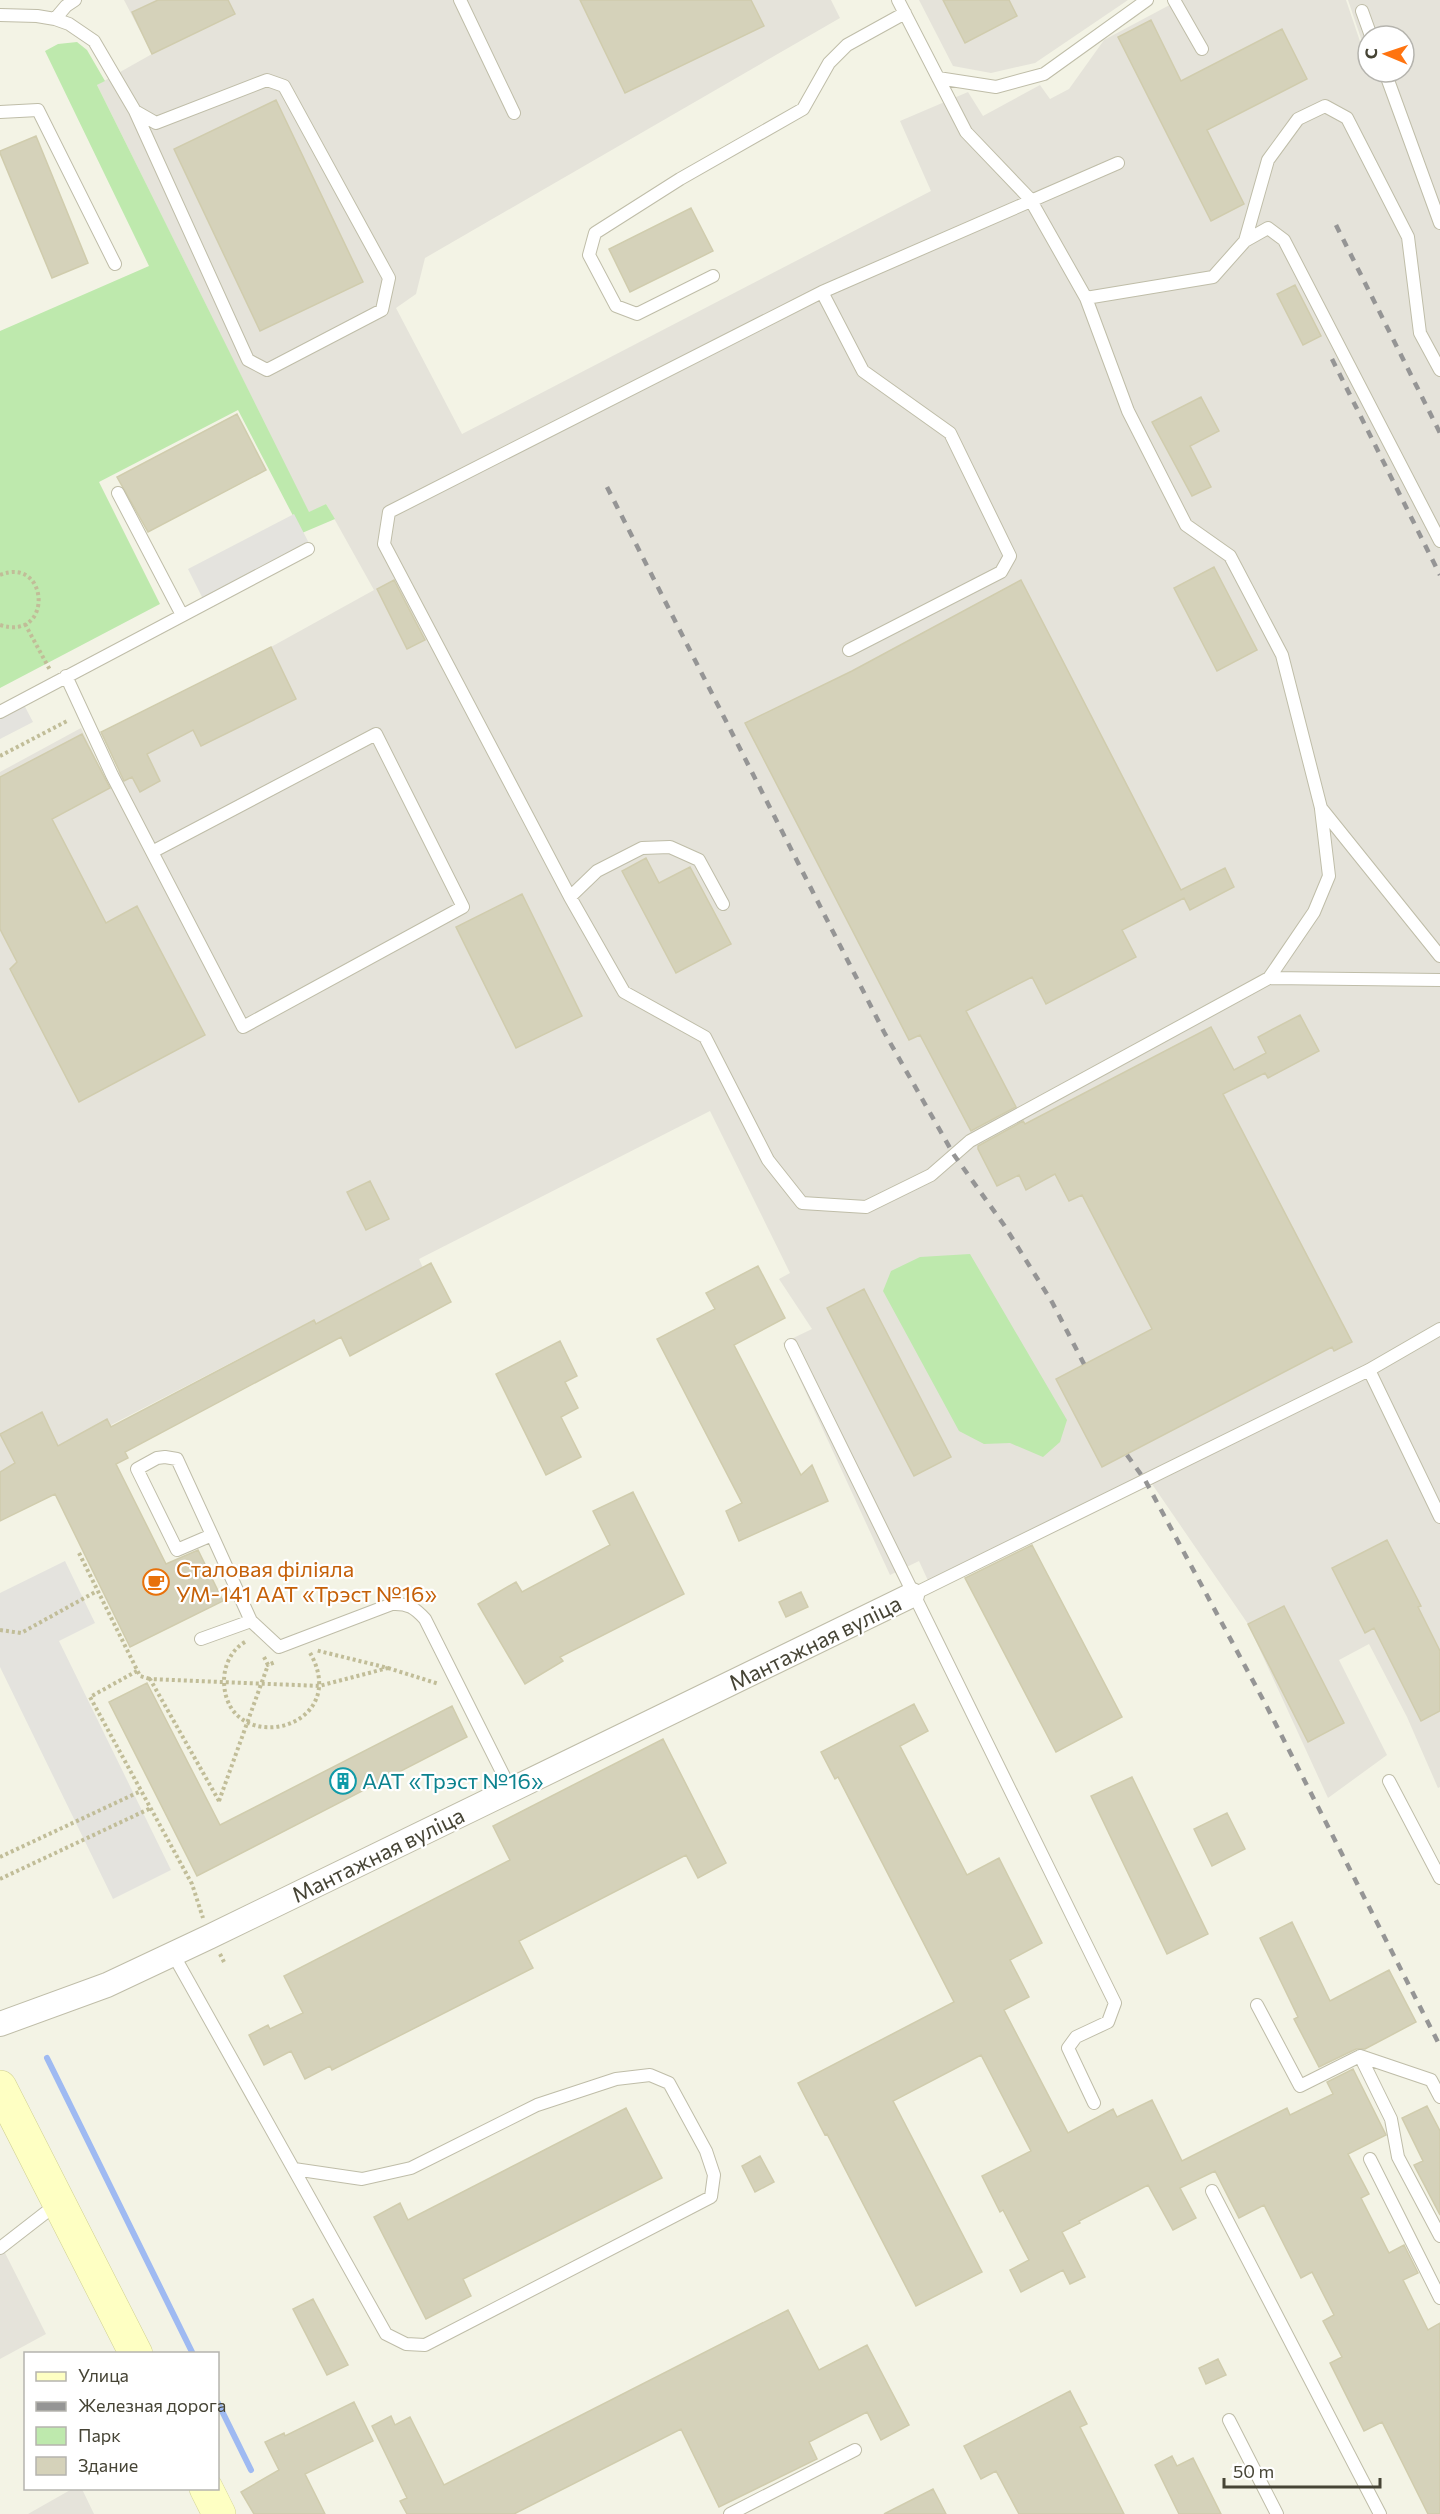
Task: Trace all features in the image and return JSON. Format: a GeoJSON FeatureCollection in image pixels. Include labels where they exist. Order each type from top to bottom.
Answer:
{"type":"FeatureCollection","features":[{"type":"Feature","properties":{"kind":"main road"},"geometry":{"type":"LineString","coordinates":[[0,2087],[135,2352]]}},
{"type":"Feature","properties":{"kind":"main road"},"geometry":{"type":"LineString","coordinates":[[207,2490],[219,2514]]}},
{"type":"Feature","properties":{"kind":"street","name":"Мантажная вуліца"},"geometry":{"type":"LineString","coordinates":[[0,2024],[107,1985],[173,1954],[912,1595]]}},
{"type":"Feature","properties":{"kind":"lane"},"geometry":{"type":"LineString","coordinates":[[55,20],[66,6],[75,0]]}},
{"type":"Feature","properties":{"kind":"lane"},"geometry":{"type":"LineString","coordinates":[[460,0],[514,113]]}},
{"type":"Feature","properties":{"kind":"lane"},"geometry":{"type":"LineString","coordinates":[[898,0],[966,132],[1030,199],[1086,298],[1128,411],[1186,525],[1230,556],[1282,655],[1321,808],[1329,876],[1314,912],[1269,978],[969,1141],[931,1175],[866,1207],[802,1203],[768,1160],[705,1037],[624,992],[570,897],[384,544],[389,512],[822,292],[1030,199],[1119,163]]}},
{"type":"Feature","properties":{"kind":"lane"},"geometry":{"type":"LineString","coordinates":[[938,78],[996,87],[1044,74],[1147,0]]}},
{"type":"Feature","properties":{"kind":"lane"},"geometry":{"type":"LineString","coordinates":[[1174,0],[1202,49]]}},
{"type":"Feature","properties":{"kind":"lane"},"geometry":{"type":"LineString","coordinates":[[1362,11],[1367,24]]}},
{"type":"Feature","properties":{"kind":"lane"},"geometry":{"type":"LineString","coordinates":[[713,276],[637,314],[616,306],[589,255],[595,233],[680,179],[803,109],[829,63],[847,45],[905,14]]}},
{"type":"Feature","properties":{"kind":"lane"},"geometry":{"type":"LineString","coordinates":[[0,15],[37,16],[55,20],[69,24],[94,41],[135,111],[248,360],[267,370],[382,310],[389,278],[284,86],[267,80],[156,123],[135,111]]}},
{"type":"Feature","properties":{"kind":"lane"},"geometry":{"type":"LineString","coordinates":[[1389,84],[1440,223]]}},
{"type":"Feature","properties":{"kind":"lane"},"geometry":{"type":"LineString","coordinates":[[1245,241],[1268,160],[1298,119],[1325,106],[1347,118],[1408,237],[1420,333],[1440,370]]}},
{"type":"Feature","properties":{"kind":"lane"},"geometry":{"type":"LineString","coordinates":[[0,112],[38,110],[115,264]]}},
{"type":"Feature","properties":{"kind":"lane"},"geometry":{"type":"LineString","coordinates":[[1086,298],[1213,277],[1245,241],[1268,228],[1284,240],[1440,541]]}},
{"type":"Feature","properties":{"kind":"lane"},"geometry":{"type":"LineString","coordinates":[[822,292],[863,371],[950,433],[1010,556],[1001,572],[849,650]]}},
{"type":"Feature","properties":{"kind":"lane"},"geometry":{"type":"LineString","coordinates":[[118,493],[182,615]]}},
{"type":"Feature","properties":{"kind":"lane"},"geometry":{"type":"LineString","coordinates":[[0,712],[308,549]]}},
{"type":"Feature","properties":{"kind":"lane"},"geometry":{"type":"LineString","coordinates":[[61,679],[83,712],[112,775],[152,852],[243,1027],[463,908],[376,734],[152,852]]}},
{"type":"Feature","properties":{"kind":"lane"},"geometry":{"type":"LineString","coordinates":[[1321,808],[1440,956]]}},
{"type":"Feature","properties":{"kind":"lane"},"geometry":{"type":"LineString","coordinates":[[570,897],[597,871],[642,848],[670,847],[699,860],[723,904]]}},
{"type":"Feature","properties":{"kind":"lane"},"geometry":{"type":"LineString","coordinates":[[1269,978],[1440,980]]}},
{"type":"Feature","properties":{"kind":"lane"},"geometry":{"type":"LineString","coordinates":[[912,1595],[1369,1370],[1440,1329]]}},
{"type":"Feature","properties":{"kind":"lane"},"geometry":{"type":"LineString","coordinates":[[791,1345],[1115,2004],[1108,2022],[1076,2037],[1068,2048],[1094,2103]]}},
{"type":"Feature","properties":{"kind":"lane"},"geometry":{"type":"LineString","coordinates":[[1369,1370],[1440,1517]]}},
{"type":"Feature","properties":{"kind":"lane"},"geometry":{"type":"LineString","coordinates":[[212,1534],[177,1550],[137,1469],[157,1458],[177,1459],[212,1534],[251,1621],[279,1647],[392,1604],[415,1608],[425,1620],[511,1790]]}},
{"type":"Feature","properties":{"kind":"lane"},"geometry":{"type":"LineString","coordinates":[[1423,1484],[1440,1495]]}},
{"type":"Feature","properties":{"kind":"lane"},"geometry":{"type":"LineString","coordinates":[[201,1639],[251,1621]]}},
{"type":"Feature","properties":{"kind":"lane"},"geometry":{"type":"LineString","coordinates":[[1389,1781],[1440,1878]]}},
{"type":"Feature","properties":{"kind":"lane"},"geometry":{"type":"LineString","coordinates":[[173,1954],[386,2334],[406,2344],[424,2345],[711,2197],[714,2175],[706,2151],[669,2083],[650,2075],[616,2079],[537,2104],[411,2168],[362,2179],[294,2169]]}},
{"type":"Feature","properties":{"kind":"lane"},"geometry":{"type":"LineString","coordinates":[[1257,2004],[1300,2086],[1360,2056],[1431,2080],[1440,2097]]}},
{"type":"Feature","properties":{"kind":"lane"},"geometry":{"type":"LineString","coordinates":[[1360,2056],[1392,2119],[1398,2157],[1440,2236]]}},
{"type":"Feature","properties":{"kind":"lane"},"geometry":{"type":"LineString","coordinates":[[1370,2159],[1440,2298]]}},
{"type":"Feature","properties":{"kind":"lane"},"geometry":{"type":"LineString","coordinates":[[1212,2191],[1380,2514]]}},
{"type":"Feature","properties":{"kind":"lane"},"geometry":{"type":"LineString","coordinates":[[0,2248],[59,2203]]}},
{"type":"Feature","properties":{"kind":"lane"},"geometry":{"type":"LineString","coordinates":[[1229,2420],[1277,2514]]}},
{"type":"Feature","properties":{"kind":"lane"},"geometry":{"type":"LineString","coordinates":[[730,2514],[855,2450]]}},
{"type":"Feature","properties":{"kind":"path"},"geometry":{"type":"LineString","coordinates":[[0,575],[12,572],[21,573],[35,584],[39,592],[38,610],[33,618],[17,627],[0,624]]}},
{"type":"Feature","properties":{"kind":"path"},"geometry":{"type":"LineString","coordinates":[[25,624],[61,679]]}},
{"type":"Feature","properties":{"kind":"path"},"geometry":{"type":"LineString","coordinates":[[0,756],[83,712]]}},
{"type":"Feature","properties":{"kind":"path"},"geometry":{"type":"LineString","coordinates":[[79,1553],[140,1676],[150,1679],[319,1686],[388,1668]]}},
{"type":"Feature","properties":{"kind":"path"},"geometry":{"type":"LineString","coordinates":[[0,1630],[21,1633],[97,1591]]}},
{"type":"Feature","properties":{"kind":"path"},"geometry":{"type":"LineString","coordinates":[[248,1640],[240,1644],[230,1657],[224,1673],[230,1705],[240,1718],[271,1729],[287,1726],[302,1718],[312,1707],[319,1686],[316,1664],[306,1648],[388,1668],[461,1691]]}},
{"type":"Feature","properties":{"kind":"path"},"geometry":{"type":"LineString","coordinates":[[150,1679],[219,1801],[268,1665],[264,1655]]}},
{"type":"Feature","properties":{"kind":"path"},"geometry":{"type":"LineString","coordinates":[[268,1665],[277,1661]]}},
{"type":"Feature","properties":{"kind":"path"},"geometry":{"type":"LineString","coordinates":[[137,1671],[90,1697],[192,1884],[209,1937],[224,1962]]}},
{"type":"Feature","properties":{"kind":"path"},"geometry":{"type":"LineString","coordinates":[[0,1857],[141,1791]]}},
{"type":"Feature","properties":{"kind":"path"},"geometry":{"type":"LineString","coordinates":[[0,1879],[150,1808]]}},
{"type":"Feature","properties":{"kind":"shaded area"},"geometry":{"type":"Polygon","coordinates":[[[124,0],[831,0],[840,18],[425,258],[416,294],[396,308],[462,434],[931,191],[900,121],[968,92],[983,116],[1040,85],[1050,99],[1069,89],[1104,40],[1179,0],[1346,0],[1356,30],[1356,84],[1416,84],[1416,24],[1356,24],[1348,0],[1440,0],[1440,1787],[1438,1788],[1407,1717],[1369,1644],[1339,1660],[1387,1755],[1328,1798],[1248,1624],[1152,1484],[931,1587],[919,1561],[890,1575],[783,1343],[812,1329],[779,1279],[790,1273],[710,1111],[419,1259],[423,1268],[316,1324],[313,1320],[111,1425],[128,1458],[0,1521],[0,772],[81,728],[105,777],[127,768],[271,647],[374,590],[326,504],[309,513],[97,85],[152,54],[124,0]]]}},
{"type":"Feature","properties":{"kind":"shaded area"},"geometry":{"type":"Polygon","coordinates":[[[919,0],[1128,0],[1035,63],[991,73],[953,66],[919,0]]]}},
{"type":"Feature","properties":{"kind":"shaded area"},"geometry":{"type":"Polygon","coordinates":[[[294,514],[311,547],[205,603],[188,569],[294,514]]]}},
{"type":"Feature","properties":{"kind":"shaded area"},"geometry":{"type":"Polygon","coordinates":[[[22,701],[33,722],[0,739],[0,712],[22,701]]]}},
{"type":"Feature","properties":{"kind":"shaded area"},"geometry":{"type":"Polygon","coordinates":[[[65,1561],[95,1623],[59,1641],[171,1870],[113,1899],[0,1667],[0,1593],[65,1561]]]}},
{"type":"Feature","properties":{"kind":"shaded area"},"geometry":{"type":"Polygon","coordinates":[[[0,2243],[46,2334],[0,2359],[0,2243]]]}},
{"type":"Feature","properties":{"kind":"shaded area"},"geometry":{"type":"Polygon","coordinates":[[[70,2490],[82,2490],[94,2514],[28,2514],[70,2490]]]}},
{"type":"Feature","properties":{"kind":"green space"},"geometry":{"type":"Polygon","coordinates":[[[77,42],[87,50],[105,81],[97,85],[309,512],[326,504],[335,519],[302,533],[238,410],[99,482],[160,604],[0,688],[0,331],[149,266],[45,51],[58,44],[77,42]]]}},
{"type":"Feature","properties":{"kind":"green space"},"geometry":{"type":"Polygon","coordinates":[[[970,1254],[1067,1420],[1060,1442],[1043,1457],[1010,1443],[984,1444],[959,1431],[883,1291],[891,1271],[920,1257],[970,1254]]]}},
{"type":"Feature","properties":{"kind":"building"},"geometry":{"type":"Polygon","coordinates":[[[158,0],[228,0],[235,14],[152,54],[132,12],[158,0]]]}},
{"type":"Feature","properties":{"kind":"building"},"geometry":{"type":"Polygon","coordinates":[[[580,0],[751,0],[764,26],[625,93],[580,0]]]}},
{"type":"Feature","properties":{"kind":"building"},"geometry":{"type":"Polygon","coordinates":[[[943,0],[1009,0],[1017,16],[965,43],[943,0]]]}},
{"type":"Feature","properties":{"kind":"building"},"geometry":{"type":"Polygon","coordinates":[[[1151,20],[1181,81],[1282,29],[1307,79],[1207,130],[1244,204],[1211,221],[1118,37],[1151,20]]]}},
{"type":"Feature","properties":{"kind":"building"},"geometry":{"type":"Polygon","coordinates":[[[276,100],[363,282],[260,331],[174,149],[276,100]]]}},
{"type":"Feature","properties":{"kind":"building"},"geometry":{"type":"Polygon","coordinates":[[[36,136],[88,263],[52,278],[0,153],[0,151],[36,136]]]}},
{"type":"Feature","properties":{"kind":"building"},"geometry":{"type":"Polygon","coordinates":[[[691,208],[713,251],[630,292],[609,249],[691,208]]]}},
{"type":"Feature","properties":{"kind":"building"},"geometry":{"type":"Polygon","coordinates":[[[1295,285],[1321,336],[1303,345],[1277,294],[1295,285]]]}},
{"type":"Feature","properties":{"kind":"building"},"geometry":{"type":"Polygon","coordinates":[[[1201,397],[1219,431],[1190,446],[1211,487],[1192,496],[1152,422],[1201,397]]]}},
{"type":"Feature","properties":{"kind":"building"},"geometry":{"type":"Polygon","coordinates":[[[237,414],[266,470],[148,532],[117,477],[237,414]]]}},
{"type":"Feature","properties":{"kind":"building"},"geometry":{"type":"Polygon","coordinates":[[[1214,567],[1257,650],[1217,671],[1174,588],[1214,567]]]}},
{"type":"Feature","properties":{"kind":"building"},"geometry":{"type":"Polygon","coordinates":[[[394,580],[425,640],[407,649],[377,589],[394,580]]]}},
{"type":"Feature","properties":{"kind":"building"},"geometry":{"type":"Polygon","coordinates":[[[1021,580],[1181,890],[1225,868],[1234,887],[1190,910],[1184,898],[1122,930],[1136,957],[1046,1004],[1032,977],[966,1011],[1016,1107],[971,1131],[920,1035],[909,1040],[745,723],[852,671],[1021,580]]]}},
{"type":"Feature","properties":{"kind":"building"},"geometry":{"type":"Polygon","coordinates":[[[271,647],[296,699],[201,746],[193,730],[147,754],[160,781],[140,792],[132,777],[124,781],[101,732],[271,647]]]}},
{"type":"Feature","properties":{"kind":"building"},"geometry":{"type":"Polygon","coordinates":[[[82,734],[110,788],[52,819],[106,923],[137,906],[205,1035],[79,1102],[10,969],[17,962],[0,929],[0,777],[82,734]]]}},
{"type":"Feature","properties":{"kind":"building"},"geometry":{"type":"Polygon","coordinates":[[[646,858],[659,883],[690,867],[731,944],[676,973],[622,871],[646,858]]]}},
{"type":"Feature","properties":{"kind":"building"},"geometry":{"type":"Polygon","coordinates":[[[522,894],[582,1016],[516,1048],[456,927],[522,894]]]}},
{"type":"Feature","properties":{"kind":"building"},"geometry":{"type":"Polygon","coordinates":[[[1300,1015],[1319,1051],[1268,1078],[1265,1073],[1223,1094],[1352,1342],[1334,1351],[1332,1347],[1102,1467],[1056,1379],[1152,1329],[1082,1195],[1069,1201],[1055,1174],[1026,1190],[1019,1175],[997,1186],[978,1146],[1211,1027],[1234,1070],[1266,1053],[1258,1037],[1300,1015]]]}},
{"type":"Feature","properties":{"kind":"building"},"geometry":{"type":"Polygon","coordinates":[[[370,1181],[389,1219],[366,1230],[347,1192],[370,1181]]]}},
{"type":"Feature","properties":{"kind":"building"},"geometry":{"type":"Polygon","coordinates":[[[431,1263],[451,1302],[350,1356],[341,1337],[125,1452],[128,1458],[116,1464],[166,1564],[198,1550],[223,1601],[130,1647],[55,1494],[0,1521],[0,1472],[15,1463],[0,1434],[42,1412],[58,1446],[107,1419],[111,1427],[314,1320],[316,1324],[431,1263]]]}},
{"type":"Feature","properties":{"kind":"building"},"geometry":{"type":"Polygon","coordinates":[[[758,1266],[785,1318],[734,1345],[801,1475],[812,1465],[828,1501],[739,1541],[726,1511],[742,1503],[657,1339],[715,1309],[706,1293],[758,1266]]]}},
{"type":"Feature","properties":{"kind":"building"},"geometry":{"type":"Polygon","coordinates":[[[864,1289],[951,1457],[914,1476],[827,1308],[864,1289]]]}},
{"type":"Feature","properties":{"kind":"building"},"geometry":{"type":"Polygon","coordinates":[[[560,1341],[577,1376],[565,1382],[578,1408],[561,1417],[581,1457],[546,1475],[496,1374],[560,1341]]]}},
{"type":"Feature","properties":{"kind":"building"},"geometry":{"type":"Polygon","coordinates":[[[633,1492],[684,1594],[560,1657],[563,1661],[525,1684],[478,1604],[516,1582],[522,1592],[610,1545],[593,1511],[633,1492]]]}},
{"type":"Feature","properties":{"kind":"building"},"geometry":{"type":"Polygon","coordinates":[[[1387,1540],[1421,1606],[1418,1607],[1440,1651],[1440,1711],[1421,1721],[1374,1628],[1365,1633],[1332,1568],[1387,1540]]]}},
{"type":"Feature","properties":{"kind":"building"},"geometry":{"type":"Polygon","coordinates":[[[1032,1545],[1122,1717],[1056,1752],[965,1578],[1032,1545]]]}},
{"type":"Feature","properties":{"kind":"building"},"geometry":{"type":"Polygon","coordinates":[[[801,1592],[808,1607],[786,1617],[779,1602],[801,1592]]]}},
{"type":"Feature","properties":{"kind":"building"},"geometry":{"type":"Polygon","coordinates":[[[1284,1606],[1344,1723],[1308,1742],[1248,1624],[1284,1606]]]}},
{"type":"Feature","properties":{"kind":"building","name":"ААТ «Трэст №16»"},"geometry":{"type":"Polygon","coordinates":[[[147,1683],[220,1825],[452,1706],[467,1737],[197,1876],[109,1702],[147,1683]]]}},
{"type":"Feature","properties":{"kind":"building"},"geometry":{"type":"Polygon","coordinates":[[[914,1704],[928,1731],[900,1746],[967,1875],[999,1858],[1042,1943],[1010,1960],[1029,1997],[1004,2010],[1068,2133],[1113,2109],[1117,2117],[1152,2100],[1182,2161],[1287,2108],[1290,2115],[1333,2094],[1327,2082],[1353,2069],[1386,2135],[1348,2154],[1369,2194],[1361,2198],[1389,2253],[1404,2245],[1418,2273],[1403,2280],[1428,2330],[1440,2323],[1440,2514],[1428,2514],[1382,2422],[1364,2431],[1330,2363],[1342,2357],[1323,2321],[1334,2315],[1312,2272],[1301,2278],[1264,2205],[1239,2218],[1215,2171],[1180,2188],[1196,2218],[1173,2230],[1148,2185],[1062,2232],[1085,2277],[1070,2284],[1063,2270],[1021,2292],[1010,2270],[1029,2260],[1003,2210],[1000,2212],[982,2176],[1031,2151],[981,2055],[893,2101],[982,2272],[916,2306],[798,2083],[954,2002],[838,1777],[835,1779],[821,1752],[914,1704]]]}},
{"type":"Feature","properties":{"kind":"building"},"geometry":{"type":"Polygon","coordinates":[[[663,1739],[726,1863],[698,1878],[686,1855],[519,1941],[533,1968],[332,2070],[330,2066],[305,2079],[291,2051],[264,2065],[249,2035],[268,2025],[270,2029],[303,2013],[284,1976],[510,1860],[493,1826],[663,1739]]]}},
{"type":"Feature","properties":{"kind":"building"},"geometry":{"type":"Polygon","coordinates":[[[1132,1777],[1208,1934],[1167,1954],[1091,1796],[1132,1777]]]}},
{"type":"Feature","properties":{"kind":"building"},"geometry":{"type":"Polygon","coordinates":[[[1227,1813],[1245,1849],[1212,1866],[1194,1829],[1227,1813]]]}},
{"type":"Feature","properties":{"kind":"building"},"geometry":{"type":"Polygon","coordinates":[[[1292,1922],[1330,2001],[1389,1970],[1416,2022],[1365,2049],[1356,2049],[1319,2067],[1294,2019],[1298,2017],[1260,1938],[1292,1922]]]}},
{"type":"Feature","properties":{"kind":"building"},"geometry":{"type":"Polygon","coordinates":[[[1427,2106],[1440,2131],[1440,2215],[1414,2165],[1423,2161],[1402,2118],[1427,2106]]]}},
{"type":"Feature","properties":{"kind":"building"},"geometry":{"type":"Polygon","coordinates":[[[626,2108],[662,2178],[463,2279],[471,2296],[426,2319],[374,2217],[400,2203],[408,2220],[626,2108]]]}},
{"type":"Feature","properties":{"kind":"building"},"geometry":{"type":"Polygon","coordinates":[[[760,2156],[774,2182],[755,2192],[742,2166],[760,2156]]]}},
{"type":"Feature","properties":{"kind":"building"},"geometry":{"type":"Polygon","coordinates":[[[313,2299],[348,2365],[327,2375],[293,2309],[313,2299]]]}},
{"type":"Feature","properties":{"kind":"building"},"geometry":{"type":"Polygon","coordinates":[[[788,2310],[819,2370],[867,2345],[909,2425],[881,2440],[867,2412],[809,2442],[817,2459],[719,2507],[681,2429],[514,2514],[407,2514],[400,2501],[407,2498],[372,2426],[391,2416],[395,2425],[410,2417],[444,2485],[788,2310]]]}},
{"type":"Feature","properties":{"kind":"building"},"geometry":{"type":"Polygon","coordinates":[[[1218,2359],[1226,2375],[1206,2384],[1199,2368],[1218,2359]]]}},
{"type":"Feature","properties":{"kind":"building"},"geometry":{"type":"Polygon","coordinates":[[[1070,2391],[1087,2424],[1080,2427],[1124,2514],[1019,2514],[996,2471],[981,2479],[964,2446],[1070,2391]]]}},
{"type":"Feature","properties":{"kind":"building"},"geometry":{"type":"Polygon","coordinates":[[[354,2402],[373,2441],[305,2474],[325,2514],[254,2514],[241,2492],[279,2470],[265,2442],[284,2433],[285,2436],[354,2402]]]}},
{"type":"Feature","properties":{"kind":"building"},"geometry":{"type":"Polygon","coordinates":[[[1172,2456],[1177,2466],[1193,2458],[1221,2514],[1179,2514],[1155,2465],[1172,2456]]]}},
{"type":"Feature","properties":{"kind":"building"},"geometry":{"type":"Polygon","coordinates":[[[933,2489],[946,2514],[884,2514],[933,2489]]]}},
{"type":"Feature","properties":{"kind":"waterway"},"geometry":{"type":"LineString","coordinates":[[47,2058],[192,2352]]}},
{"type":"Feature","properties":{"kind":"waterway"},"geometry":{"type":"LineString","coordinates":[[219,2405],[251,2470]]}},
{"type":"Feature","properties":{"kind":"railway"},"geometry":{"type":"LineString","coordinates":[[1336,225],[1440,433]]}},
{"type":"Feature","properties":{"kind":"railway"},"geometry":{"type":"LineString","coordinates":[[1332,359],[1440,575]]}},
{"type":"Feature","properties":{"kind":"railway"},"geometry":{"type":"LineString","coordinates":[[607,487],[884,1032],[954,1155],[1004,1225],[1052,1302],[1084,1364]]}},
{"type":"Feature","properties":{"kind":"railway"},"geometry":{"type":"LineString","coordinates":[[1127,1455],[1145,1480],[1267,1707],[1440,2046]]}},
{"type":"Feature","properties":{"kind":"place","name":"Сталовая філіяла УМ-141 ААТ «Трэст №16»"},"geometry":{"type":"Point","coordinates":[156,1582]}},
{"type":"Feature","properties":{"kind":"place","name":"ААТ «Трэст №16»"},"geometry":{"type":"Point","coordinates":[343,1781]}}]}
